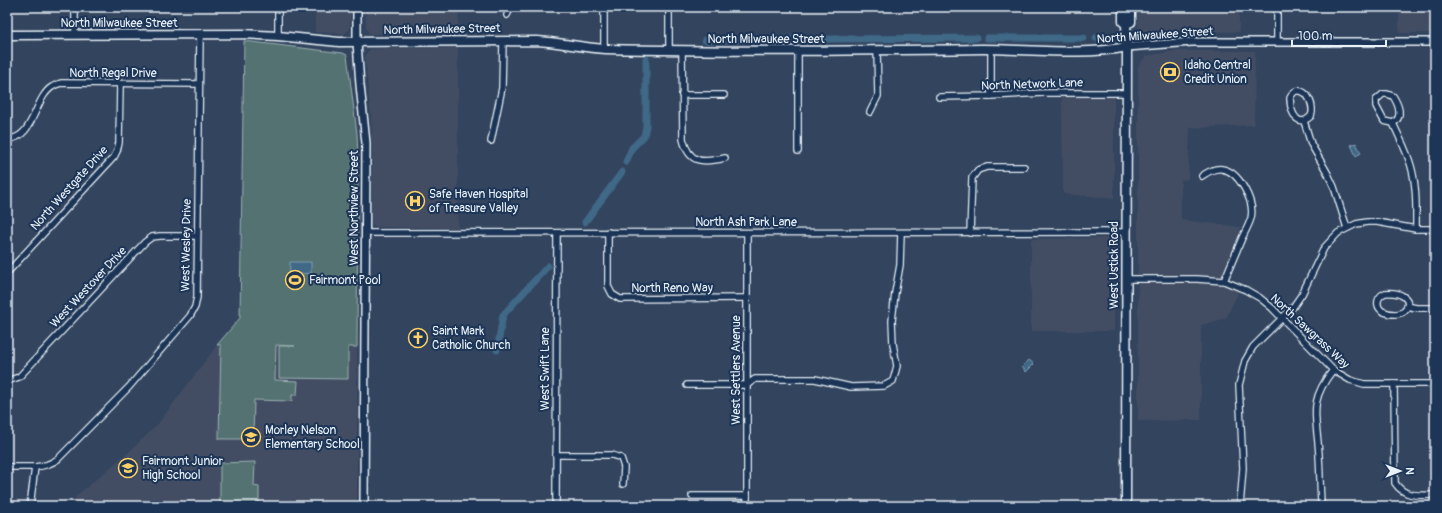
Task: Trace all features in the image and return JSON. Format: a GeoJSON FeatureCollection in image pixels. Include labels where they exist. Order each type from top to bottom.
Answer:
{"type":"FeatureCollection","features":[{"type":"Feature","properties":{"kind":"main road","name":"West Ustick Road"},"geometry":{"type":"LineString","coordinates":[[1123,7],[1123,22],[1126,24],[1127,47],[1126,506]]}},
{"type":"Feature","properties":{"kind":"main road","name":"West Ustick Road"},"geometry":{"type":"LineString","coordinates":[[1126,24],[1131,22],[1131,7]]}},
{"type":"Feature","properties":{"kind":"main road","name":"North Milwaukee Street"},"geometry":{"type":"LineString","coordinates":[[7,35],[242,34],[339,42],[551,42],[604,49],[669,50],[1107,51],[1127,47]]}},
{"type":"Feature","properties":{"kind":"street"},"geometry":{"type":"LineString","coordinates":[[75,7],[75,35]]}},
{"type":"Feature","properties":{"kind":"street"},"geometry":{"type":"LineString","coordinates":[[278,7],[278,36]]}},
{"type":"Feature","properties":{"kind":"street","name":"West Northview Street"},"geometry":{"type":"LineString","coordinates":[[357,7],[357,42],[366,143],[364,506]]}},
{"type":"Feature","properties":{"kind":"street"},"geometry":{"type":"LineString","coordinates":[[507,15],[511,7]]}},
{"type":"Feature","properties":{"kind":"street"},"geometry":{"type":"LineString","coordinates":[[604,7],[604,49]]}},
{"type":"Feature","properties":{"kind":"street"},"geometry":{"type":"LineString","coordinates":[[669,7],[669,50]]}},
{"type":"Feature","properties":{"kind":"street"},"geometry":{"type":"LineString","coordinates":[[1277,7],[1277,42]]}},
{"type":"Feature","properties":{"kind":"street","name":"West Wesley Drive"},"geometry":{"type":"LineString","coordinates":[[7,467],[43,466],[52,464],[58,459],[128,387],[190,316],[195,306],[197,297],[200,34]]}},
{"type":"Feature","properties":{"kind":"street"},"geometry":{"type":"LineString","coordinates":[[491,141],[502,88],[503,41]]}},
{"type":"Feature","properties":{"kind":"street","name":"North Milwaukee Street"},"geometry":{"type":"LineString","coordinates":[[1127,47],[1192,42],[1435,42]]}},
{"type":"Feature","properties":{"kind":"street"},"geometry":{"type":"LineString","coordinates":[[682,50],[683,139],[687,152],[696,160],[703,162],[725,158]]}},
{"type":"Feature","properties":{"kind":"street"},"geometry":{"type":"LineString","coordinates":[[870,112],[878,96],[877,50]]}},
{"type":"Feature","properties":{"kind":"street"},"geometry":{"type":"LineString","coordinates":[[991,50],[991,96]]}},
{"type":"Feature","properties":{"kind":"street"},"geometry":{"type":"LineString","coordinates":[[798,51],[798,151]]}},
{"type":"Feature","properties":{"kind":"street","name":"North Regal Drive"},"geometry":{"type":"LineString","coordinates":[[7,139],[20,136],[26,129],[46,92],[52,87],[61,83],[199,84]]}},
{"type":"Feature","properties":{"kind":"street","name":"North Westgate Drive"},"geometry":{"type":"LineString","coordinates":[[7,273],[114,157],[119,143],[120,84]]}},
{"type":"Feature","properties":{"kind":"street"},"geometry":{"type":"LineString","coordinates":[[1299,91],[1305,92],[1307,95],[1312,111],[1309,117],[1304,120],[1298,120],[1295,118],[1290,102],[1293,93],[1299,91]]}},
{"type":"Feature","properties":{"kind":"street","name":"North Network Lane"},"geometry":{"type":"LineString","coordinates":[[939,97],[1043,93],[1127,92]]}},
{"type":"Feature","properties":{"kind":"street"},"geometry":{"type":"LineString","coordinates":[[1383,94],[1393,96],[1400,112],[1398,119],[1393,122],[1384,121],[1376,106],[1378,97],[1383,94]]}},
{"type":"Feature","properties":{"kind":"street"},"geometry":{"type":"LineString","coordinates":[[682,95],[724,95]]}},
{"type":"Feature","properties":{"kind":"street"},"geometry":{"type":"LineString","coordinates":[[1304,120],[1311,144],[1334,187],[1346,228]]}},
{"type":"Feature","properties":{"kind":"street"},"geometry":{"type":"LineString","coordinates":[[1393,122],[1406,151],[1412,172],[1415,186],[1416,229]]}},
{"type":"Feature","properties":{"kind":"street"},"geometry":{"type":"LineString","coordinates":[[970,233],[972,178],[978,170],[987,167],[1024,167]]}},
{"type":"Feature","properties":{"kind":"street"},"geometry":{"type":"LineString","coordinates":[[1202,176],[1220,168],[1228,170],[1239,180],[1251,204],[1251,218],[1224,281]]}},
{"type":"Feature","properties":{"kind":"street"},"geometry":{"type":"LineString","coordinates":[[1240,506],[1243,468],[1239,393],[1240,377],[1245,361],[1253,347],[1264,335],[1283,319],[1293,307],[1302,294],[1324,248],[1338,233],[1346,228],[1361,223],[1377,222],[1416,229],[1435,229]]}},
{"type":"Feature","properties":{"kind":"street","name":"North Ash Park Lane"},"geometry":{"type":"LineString","coordinates":[[365,233],[608,232],[747,234],[1126,232]]}},
{"type":"Feature","properties":{"kind":"street","name":"North Reno Way"},"geometry":{"type":"LineString","coordinates":[[608,232],[608,286],[612,294],[620,299],[747,298]]}},
{"type":"Feature","properties":{"kind":"street","name":"West Swift Lane"},"geometry":{"type":"LineString","coordinates":[[556,506],[557,233]]}},
{"type":"Feature","properties":{"kind":"street"},"geometry":{"type":"LineString","coordinates":[[687,385],[747,385],[755,378],[814,379],[851,386],[884,386],[893,381],[896,366],[892,321],[900,265],[901,233]]}},
{"type":"Feature","properties":{"kind":"street","name":"West Settlers Avenue"},"geometry":{"type":"LineString","coordinates":[[747,234],[747,506]]}},
{"type":"Feature","properties":{"kind":"street","name":"West Westover Drive"},"geometry":{"type":"LineString","coordinates":[[7,381],[19,377],[144,242],[152,237],[160,236],[197,236]]}},
{"type":"Feature","properties":{"kind":"street","name":"North Sawgrass Way"},"geometry":{"type":"LineString","coordinates":[[1126,279],[1197,279],[1224,281],[1246,290],[1260,298],[1333,370],[1343,377],[1356,382],[1371,384],[1435,384]]}},
{"type":"Feature","properties":{"kind":"street"},"geometry":{"type":"LineString","coordinates":[[1385,293],[1402,295],[1407,300],[1407,306],[1402,313],[1385,312],[1380,309],[1378,300],[1385,293]]}},
{"type":"Feature","properties":{"kind":"street"},"geometry":{"type":"LineString","coordinates":[[1407,306],[1416,308],[1435,308]]}},
{"type":"Feature","properties":{"kind":"street"},"geometry":{"type":"LineString","coordinates":[[1321,502],[1315,409],[1321,388],[1333,370]]}},
{"type":"Feature","properties":{"kind":"street"},"geometry":{"type":"LineString","coordinates":[[1394,384],[1395,483],[1399,489],[1405,493],[1413,495],[1435,495]]}},
{"type":"Feature","properties":{"kind":"street"},"geometry":{"type":"LineString","coordinates":[[556,455],[612,455],[621,458],[624,467],[623,484]]}},
{"type":"Feature","properties":{"kind":"street"},"geometry":{"type":"LineString","coordinates":[[30,506],[35,467]]}},
{"type":"Feature","properties":{"kind":"street"},"geometry":{"type":"LineString","coordinates":[[692,496],[747,496]]}},
{"type":"Feature","properties":{"kind":"shaded area"},"geometry":{"type":"Polygon","coordinates":[[[315,7],[351,7],[350,29],[344,34],[315,32],[315,7]]]}},
{"type":"Feature","properties":{"kind":"shaded area"},"geometry":{"type":"Polygon","coordinates":[[[366,7],[459,7],[458,32],[371,34],[368,32],[366,27],[366,7]]]}},
{"type":"Feature","properties":{"kind":"shaded area"},"geometry":{"type":"Polygon","coordinates":[[[1138,7],[1239,7],[1239,32],[1142,31],[1138,27],[1138,7]]]}},
{"type":"Feature","properties":{"kind":"shaded area"},"geometry":{"type":"Polygon","coordinates":[[[1399,7],[1435,7],[1435,33],[1399,33],[1399,7]]]}},
{"type":"Feature","properties":{"kind":"shaded area"},"geometry":{"type":"Polygon","coordinates":[[[458,47],[458,228],[375,227],[372,223],[371,117],[365,57],[366,53],[371,49],[458,47]]]}},
{"type":"Feature","properties":{"kind":"shaded area"},"geometry":{"type":"Polygon","coordinates":[[[1175,51],[1255,51],[1254,125],[1190,128],[1188,179],[1181,180],[1181,220],[1241,227],[1218,284],[1239,291],[1226,318],[1201,325],[1201,420],[1138,421],[1138,66],[1146,56],[1175,51]]]}},
{"type":"Feature","properties":{"kind":"shaded area"},"geometry":{"type":"Polygon","coordinates":[[[1062,97],[1114,97],[1114,198],[1063,194],[1062,97]]]}},
{"type":"Feature","properties":{"kind":"shaded area"},"geometry":{"type":"Polygon","coordinates":[[[1356,143],[1361,153],[1356,156],[1351,145],[1356,143]]]}},
{"type":"Feature","properties":{"kind":"shaded area"},"geometry":{"type":"Polygon","coordinates":[[[1031,239],[1113,239],[1114,244],[1114,331],[1031,331],[1031,239]]]}},
{"type":"Feature","properties":{"kind":"shaded area","name":"Fairmont Pool"},"geometry":{"type":"Polygon","coordinates":[[[290,262],[311,262],[311,273],[300,274],[300,287],[289,287],[290,262]]]}},
{"type":"Feature","properties":{"kind":"shaded area","name":"Morley Nelson Elementary School"},"geometry":{"type":"Polygon","coordinates":[[[217,345],[357,347],[357,506],[72,506],[76,496],[130,451],[158,424],[217,345]]]}},
{"type":"Feature","properties":{"kind":"shaded area"},"geometry":{"type":"Polygon","coordinates":[[[1029,360],[1034,364],[1026,372],[1022,367],[1029,360]]]}},
{"type":"Feature","properties":{"kind":"green space"},"geometry":{"type":"Polygon","coordinates":[[[244,41],[343,53],[347,55],[357,134],[358,157],[357,347],[348,347],[348,379],[279,378],[279,346],[295,346],[276,345],[275,380],[298,381],[297,395],[292,395],[292,401],[254,400],[253,439],[219,439],[221,345],[217,345],[240,318],[244,41]]]}},
{"type":"Feature","properties":{"kind":"green space"},"geometry":{"type":"Polygon","coordinates":[[[255,462],[254,486],[259,487],[259,505],[220,505],[220,463],[255,462]]]}},
{"type":"Feature","properties":{"kind":"waterway"},"geometry":{"type":"LineString","coordinates":[[705,40],[976,38]]}},
{"type":"Feature","properties":{"kind":"waterway"},"geometry":{"type":"LineString","coordinates":[[987,38],[1084,38]]}},
{"type":"Feature","properties":{"kind":"waterway"},"geometry":{"type":"LineString","coordinates":[[626,162],[632,148],[644,136],[646,126],[646,59]]}},
{"type":"Feature","properties":{"kind":"waterway"},"geometry":{"type":"LineString","coordinates":[[585,222],[622,172]]}},
{"type":"Feature","properties":{"kind":"waterway"},"geometry":{"type":"LineString","coordinates":[[497,350],[503,315],[548,266]]}},
{"type":"Feature","properties":{"kind":"place","name":"Idaho Central Credit Union"},"geometry":{"type":"Point","coordinates":[1170,72]}},
{"type":"Feature","properties":{"kind":"place","name":"Safe Haven Hospital of Treasure Valley"},"geometry":{"type":"Point","coordinates":[415,201]}},
{"type":"Feature","properties":{"kind":"place","name":"Fairmont Pool"},"geometry":{"type":"Point","coordinates":[295,280]}},
{"type":"Feature","properties":{"kind":"place","name":"Saint Mark Catholic Church"},"geometry":{"type":"Point","coordinates":[418,338]}},
{"type":"Feature","properties":{"kind":"place","name":"Morley Nelson Elementary School"},"geometry":{"type":"Point","coordinates":[251,437]}},
{"type":"Feature","properties":{"kind":"place","name":"Fairmont Junior High School"},"geometry":{"type":"Point","coordinates":[128,468]}}]}
